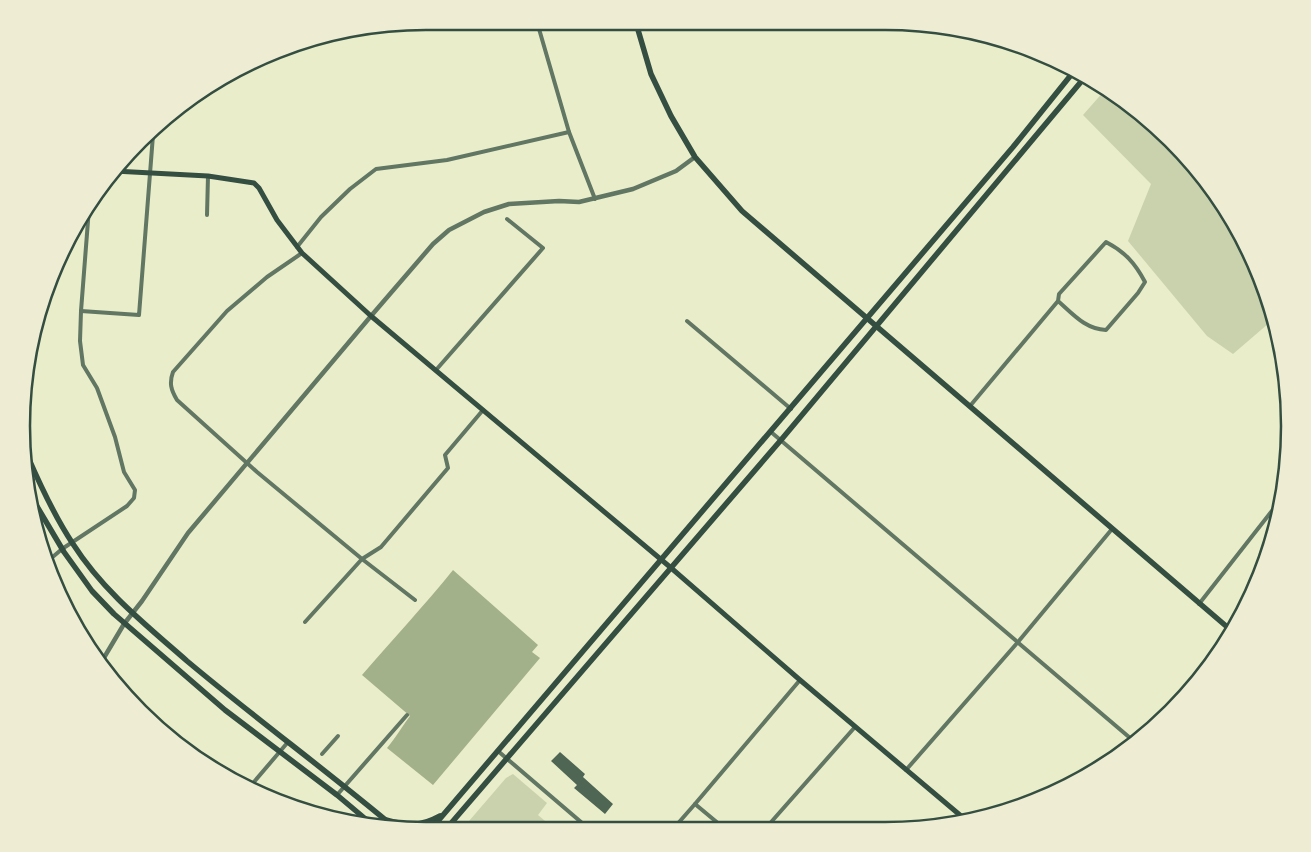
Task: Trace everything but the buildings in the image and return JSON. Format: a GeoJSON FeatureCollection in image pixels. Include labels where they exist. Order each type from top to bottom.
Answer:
{"type":"FeatureCollection","features":[{"type":"Feature","properties":{"kind":"main road"},"geometry":{"type":"LineString","coordinates":[[638,30],[652,74],[671,116],[696,157],[742,210],[1226,627]]}},
{"type":"Feature","properties":{"kind":"main road"},"geometry":{"type":"LineString","coordinates":[[437,822],[1013,148],[1070,76]]}},
{"type":"Feature","properties":{"kind":"main road"},"geometry":{"type":"LineString","coordinates":[[452,822],[781,440],[1081,82]]}},
{"type":"Feature","properties":{"kind":"main road"},"geometry":{"type":"LineString","coordinates":[[123,171],[208,176],[254,183],[260,188],[277,220],[302,253],[372,316],[670,567],[959,815]]}},
{"type":"Feature","properties":{"kind":"main road"},"geometry":{"type":"LineString","coordinates":[[32,466],[45,496],[72,542],[102,582],[132,614],[234,700],[345,786],[385,820]]}},
{"type":"Feature","properties":{"kind":"main road"},"geometry":{"type":"LineString","coordinates":[[40,511],[62,549],[92,591],[124,624],[226,710],[338,795],[363,817]]}},
{"type":"Feature","properties":{"kind":"main road"},"geometry":{"type":"LineString","coordinates":[[429,822],[444,814]]}},
{"type":"Feature","properties":{"kind":"street"},"geometry":{"type":"LineString","coordinates":[[539,30],[570,132],[595,199]]}},
{"type":"Feature","properties":{"kind":"street"},"geometry":{"type":"LineString","coordinates":[[297,247],[321,217],[350,189],[376,169],[432,162],[570,132]]}},
{"type":"Feature","properties":{"kind":"street"},"geometry":{"type":"LineString","coordinates":[[81,311],[139,315],[153,140]]}},
{"type":"Feature","properties":{"kind":"street"},"geometry":{"type":"LineString","coordinates":[[105,657],[124,624],[188,533],[433,244],[449,230],[466,220],[509,204],[559,200],[579,202],[633,189],[676,171],[696,157]]}},
{"type":"Feature","properties":{"kind":"street"},"geometry":{"type":"LineString","coordinates":[[207,215],[208,176]]}},
{"type":"Feature","properties":{"kind":"street"},"geometry":{"type":"LineString","coordinates":[[436,370],[543,248],[507,219]]}},
{"type":"Feature","properties":{"kind":"street"},"geometry":{"type":"LineString","coordinates":[[52,557],[127,506],[134,498],[135,490],[124,472],[115,437],[97,388],[83,365],[80,340],[81,311],[88,220]]}},
{"type":"Feature","properties":{"kind":"street"},"geometry":{"type":"LineString","coordinates":[[970,406],[1058,301],[1060,294],[1106,242],[1122,250],[1145,282],[1138,293],[1106,330],[1096,329],[1083,324],[1058,301]]}},
{"type":"Feature","properties":{"kind":"street"},"geometry":{"type":"LineString","coordinates":[[302,253],[267,278],[228,311],[173,372],[170,379],[171,391],[177,400],[257,472],[362,559],[415,600]]}},
{"type":"Feature","properties":{"kind":"street"},"geometry":{"type":"LineString","coordinates":[[687,321],[791,409]]}},
{"type":"Feature","properties":{"kind":"street"},"geometry":{"type":"LineString","coordinates":[[305,622],[362,559],[381,547],[448,468],[445,455],[483,410]]}},
{"type":"Feature","properties":{"kind":"street"},"geometry":{"type":"LineString","coordinates":[[771,432],[1129,737]]}},
{"type":"Feature","properties":{"kind":"street"},"geometry":{"type":"LineString","coordinates":[[1199,604],[1271,512]]}},
{"type":"Feature","properties":{"kind":"street"},"geometry":{"type":"LineString","coordinates":[[906,770],[1018,642],[1112,529]]}},
{"type":"Feature","properties":{"kind":"street"},"geometry":{"type":"LineString","coordinates":[[679,822],[800,680]]}},
{"type":"Feature","properties":{"kind":"street"},"geometry":{"type":"LineString","coordinates":[[338,795],[406,715]]}},
{"type":"Feature","properties":{"kind":"street"},"geometry":{"type":"LineString","coordinates":[[771,822],[855,727]]}},
{"type":"Feature","properties":{"kind":"street"},"geometry":{"type":"LineString","coordinates":[[322,754],[338,736]]}},
{"type":"Feature","properties":{"kind":"street"},"geometry":{"type":"LineString","coordinates":[[254,783],[288,742]]}},
{"type":"Feature","properties":{"kind":"street"},"geometry":{"type":"LineString","coordinates":[[498,752],[581,822]]}},
{"type":"Feature","properties":{"kind":"street"},"geometry":{"type":"LineString","coordinates":[[695,804],[717,822]]}},
{"type":"Feature","properties":{"kind":"shaded area"},"geometry":{"type":"Polygon","coordinates":[[[1101,94],[1126,112],[1146,128],[1183,165],[1228,228],[1251,274],[1268,324],[1233,354],[1207,336],[1128,241],[1151,184],[1083,115],[1101,94]]]}},
{"type":"Feature","properties":{"kind":"shaded area"},"geometry":{"type":"Polygon","coordinates":[[[453,570],[538,645],[532,652],[540,658],[433,785],[387,748],[410,716],[362,675],[453,570]]]}},
{"type":"Feature","properties":{"kind":"shaded area"},"geometry":{"type":"Polygon","coordinates":[[[513,774],[547,803],[538,815],[546,822],[468,822],[506,778],[513,774]]]}}]}
